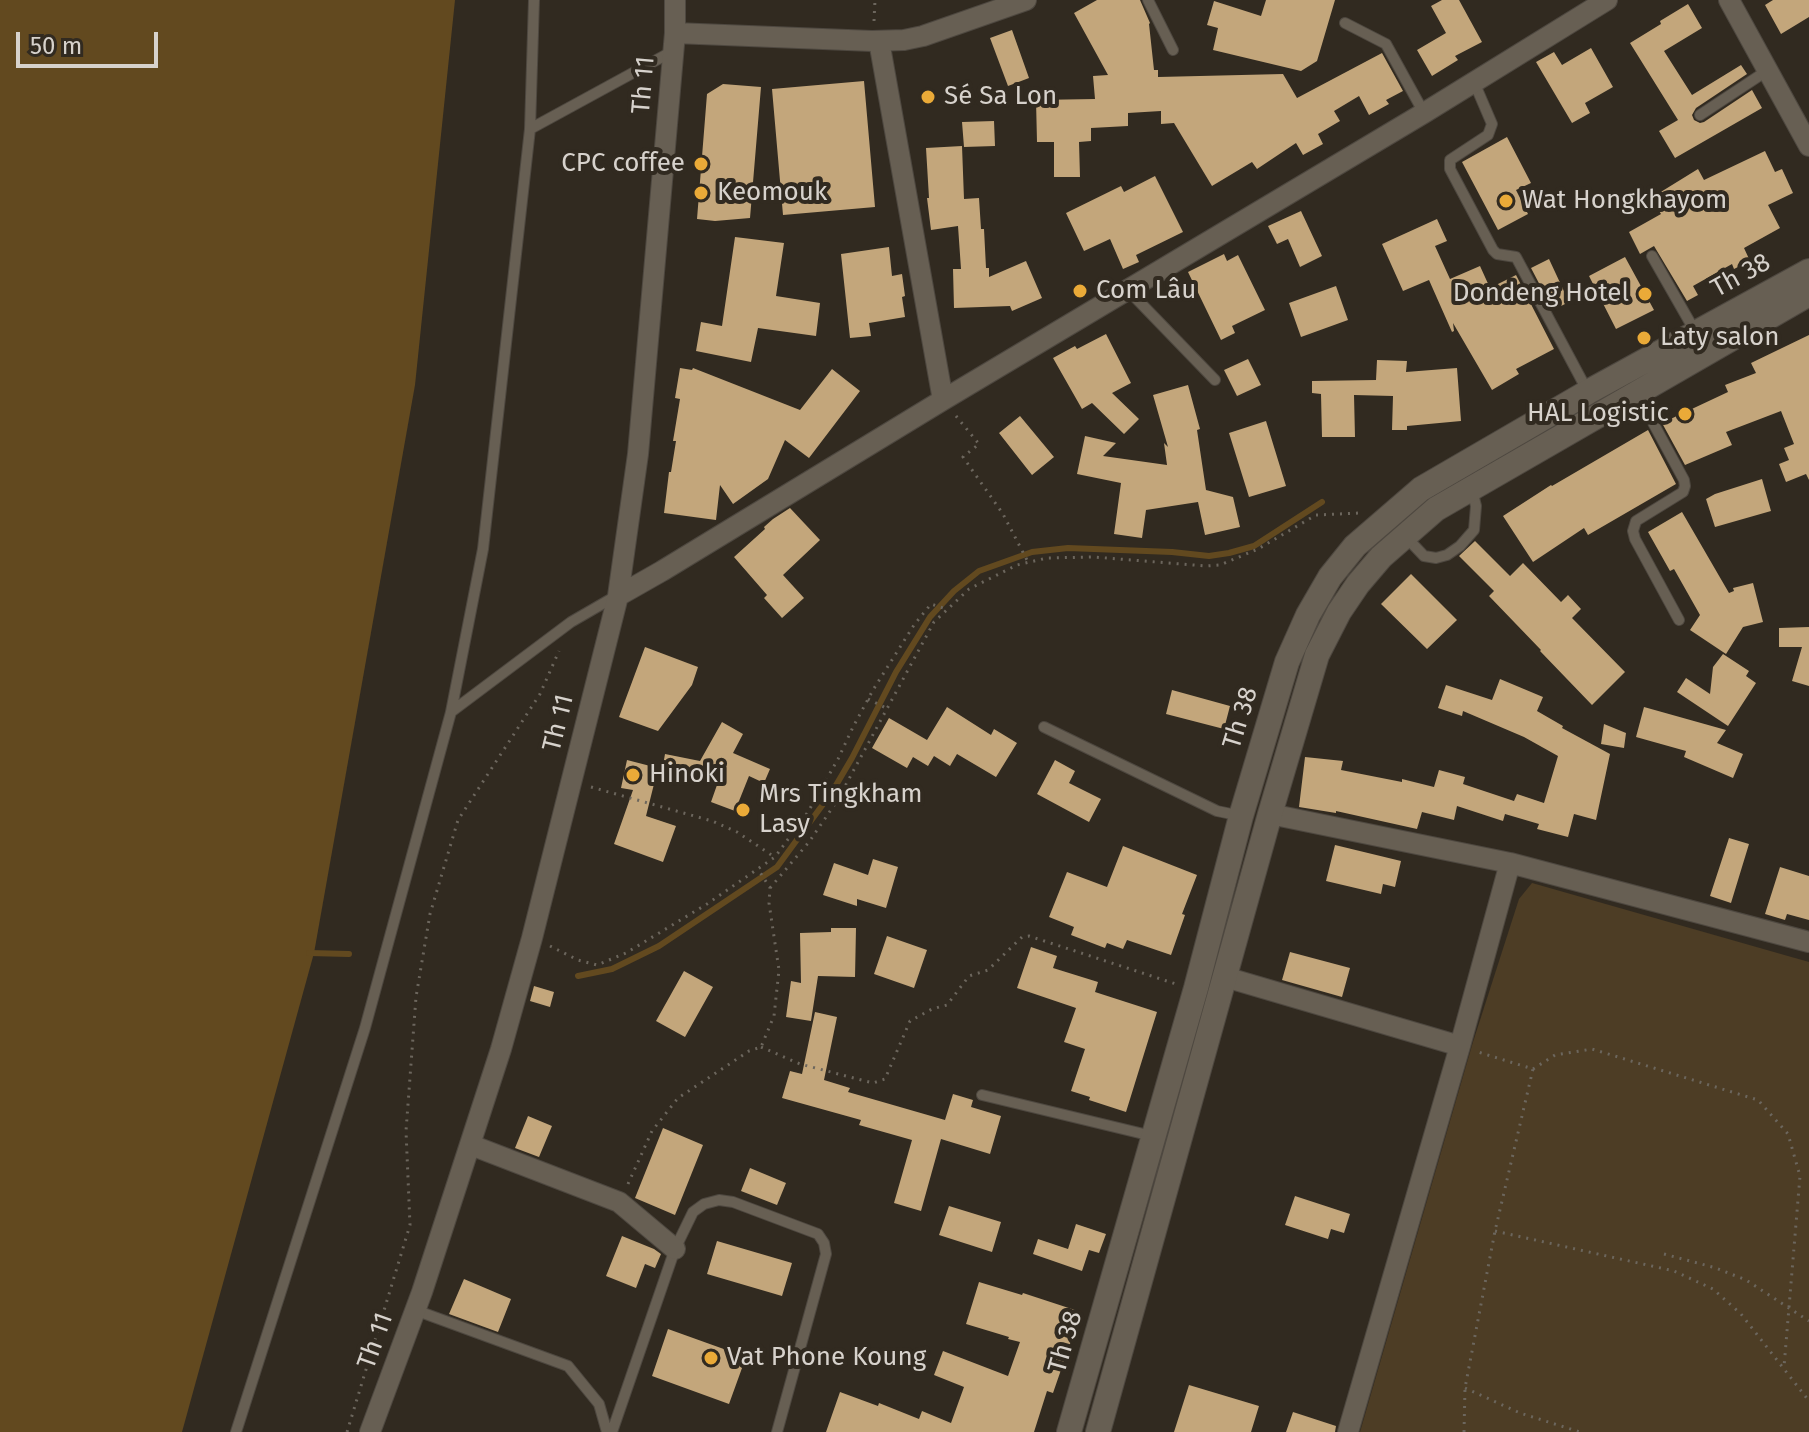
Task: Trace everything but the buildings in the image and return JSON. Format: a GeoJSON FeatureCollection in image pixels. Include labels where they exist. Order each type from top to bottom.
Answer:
{"type":"FeatureCollection","features":[{"type":"Feature","properties":{"kind":"street","name":"Th 11"},"geometry":{"type":"LineString","coordinates":[[370,1432],[415,1310],[501,1049],[618,596],[638,454],[674,42],[675,0]]}},
{"type":"Feature","properties":{"kind":"street"},"geometry":{"type":"LineString","coordinates":[[674,42],[904,40],[1026,0]]}},
{"type":"Feature","properties":{"kind":"street"},"geometry":{"type":"LineString","coordinates":[[618,596],[1607,0]]}},
{"type":"Feature","properties":{"kind":"street"},"geometry":{"type":"LineString","coordinates":[[1729,0],[1809,146]]}},
{"type":"Feature","properties":{"kind":"street"},"geometry":{"type":"LineString","coordinates":[[879,41],[943,400]]}},
{"type":"Feature","properties":{"kind":"street","name":"Th 38"},"geometry":{"type":"LineString","coordinates":[[1069,1432],[1287,662],[1308,615],[1330,577],[1355,546],[1421,489],[1588,392],[1809,271]]}},
{"type":"Feature","properties":{"kind":"street","name":"Th 38"},"geometry":{"type":"LineString","coordinates":[[1098,1432],[1270,814],[1317,655],[1339,612],[1381,557],[1436,509],[1809,294]]}},
{"type":"Feature","properties":{"kind":"street"},"geometry":{"type":"LineString","coordinates":[[1270,814],[1510,863],[1809,942]]}},
{"type":"Feature","properties":{"kind":"street"},"geometry":{"type":"LineString","coordinates":[[1348,1432],[1510,863]]}},
{"type":"Feature","properties":{"kind":"street"},"geometry":{"type":"LineString","coordinates":[[1225,977],[1460,1046]]}},
{"type":"Feature","properties":{"kind":"street"},"geometry":{"type":"LineString","coordinates":[[471,1145],[619,1202],[675,1249]]}},
{"type":"Feature","properties":{"kind":"lane"},"geometry":{"type":"LineString","coordinates":[[236,1432],[365,1028],[451,712],[483,549],[530,129],[534,0]]}},
{"type":"Feature","properties":{"kind":"lane"},"geometry":{"type":"LineString","coordinates":[[1148,0],[1173,50]]}},
{"type":"Feature","properties":{"kind":"lane"},"geometry":{"type":"LineString","coordinates":[[1345,23],[1386,44],[1424,113]]}},
{"type":"Feature","properties":{"kind":"lane"},"geometry":{"type":"LineString","coordinates":[[530,129],[674,42]]}},
{"type":"Feature","properties":{"kind":"lane"},"geometry":{"type":"LineString","coordinates":[[1700,115],[1768,70]]}},
{"type":"Feature","properties":{"kind":"lane"},"geometry":{"type":"LineString","coordinates":[[1474,82],[1492,124],[1488,135],[1450,160],[1450,169],[1493,250],[1497,254],[1516,257],[1588,392]]}},
{"type":"Feature","properties":{"kind":"lane"},"geometry":{"type":"LineString","coordinates":[[1652,256],[1696,333]]}},
{"type":"Feature","properties":{"kind":"lane"},"geometry":{"type":"LineString","coordinates":[[1128,290],[1215,380]]}},
{"type":"Feature","properties":{"kind":"lane"},"geometry":{"type":"LineString","coordinates":[[1637,393],[1684,480],[1683,492],[1636,521],[1633,531],[1679,620]]}},
{"type":"Feature","properties":{"kind":"lane"},"geometry":{"type":"LineString","coordinates":[[1405,536],[1424,556],[1436,558],[1447,555],[1460,546],[1474,530],[1476,506],[1472,488]]}},
{"type":"Feature","properties":{"kind":"lane"},"geometry":{"type":"LineString","coordinates":[[451,712],[571,622],[618,596]]}},
{"type":"Feature","properties":{"kind":"lane"},"geometry":{"type":"LineString","coordinates":[[1044,727],[1217,811],[1241,816]]}},
{"type":"Feature","properties":{"kind":"lane"},"geometry":{"type":"LineString","coordinates":[[982,1095],[1154,1137]]}},
{"type":"Feature","properties":{"kind":"lane"},"geometry":{"type":"LineString","coordinates":[[610,1432],[675,1249],[693,1212],[704,1204],[719,1200],[733,1202],[818,1234],[824,1243],[826,1254],[777,1432]]}},
{"type":"Feature","properties":{"kind":"lane"},"geometry":{"type":"LineString","coordinates":[[415,1310],[568,1366],[599,1404],[610,1432]]}},
{"type":"Feature","properties":{"kind":"path"},"geometry":{"type":"LineString","coordinates":[[943,400],[979,444],[963,457],[1003,514],[1028,562]]}},
{"type":"Feature","properties":{"kind":"path"},"geometry":{"type":"LineString","coordinates":[[769,886],[809,842],[837,801],[884,708],[934,622],[969,589],[1017,565],[1047,558],[1094,557],[1220,565],[1258,549],[1316,515],[1365,513],[1387,519]]}},
{"type":"Feature","properties":{"kind":"path"},"geometry":{"type":"LineString","coordinates":[[532,938],[578,960],[597,965],[626,953],[668,929],[775,857],[808,812],[914,625],[931,604],[946,609]]}},
{"type":"Feature","properties":{"kind":"path"},"geometry":{"type":"LineString","coordinates":[[347,1432],[410,1225],[406,1131],[416,997],[430,914],[458,820],[540,694],[571,622]]}},
{"type":"Feature","properties":{"kind":"path"},"geometry":{"type":"LineString","coordinates":[[870,700],[884,708]]}},
{"type":"Feature","properties":{"kind":"path"},"geometry":{"type":"LineString","coordinates":[[572,782],[712,821],[737,832],[775,857]]}},
{"type":"Feature","properties":{"kind":"path"},"geometry":{"type":"LineString","coordinates":[[758,870],[769,886],[779,970],[774,1016],[761,1047]]}},
{"type":"Feature","properties":{"kind":"path"},"geometry":{"type":"LineString","coordinates":[[619,1202],[652,1131],[678,1098],[749,1051],[761,1047],[800,1064],[873,1083],[885,1079],[910,1021],[947,1005],[969,976],[988,970],[1022,937],[1029,936],[1196,988]]}},
{"type":"Feature","properties":{"kind":"path"},"geometry":{"type":"LineString","coordinates":[[1460,1046],[1533,1069]]}},
{"type":"Feature","properties":{"kind":"path"},"geometry":{"type":"LineString","coordinates":[[1464,1432],[1465,1388],[1495,1231],[1533,1069],[1555,1055],[1592,1049],[1758,1100],[1788,1134],[1800,1176],[1784,1367]]}},
{"type":"Feature","properties":{"kind":"path"},"geometry":{"type":"LineString","coordinates":[[1495,1231],[1674,1271],[1713,1289],[1741,1314],[1809,1401]]}},
{"type":"Feature","properties":{"kind":"path"},"geometry":{"type":"LineString","coordinates":[[1664,1254],[1746,1280],[1809,1321]]}},
{"type":"Feature","properties":{"kind":"path"},"geometry":{"type":"LineString","coordinates":[[1465,1388],[1520,1413],[1580,1432]]}},
{"type":"Feature","properties":{"kind":"shaded area"},"geometry":{"type":"Polygon","coordinates":[[[0,0],[455,0],[415,385],[314,953],[182,1432],[0,1432],[0,0]]]}},
{"type":"Feature","properties":{"kind":"shaded area"},"geometry":{"type":"Polygon","coordinates":[[[1532,883],[1809,962],[1809,1432],[1360,1432],[1473,1042],[1519,899],[1532,883]]]}},
{"type":"Feature","properties":{"kind":"waterway"},"geometry":{"type":"LineString","coordinates":[[578,976],[612,969],[659,946],[777,867],[832,792],[896,672],[930,617],[954,591],[979,571],[1032,552],[1068,548],[1209,556],[1229,553],[1254,546],[1322,502]]}},
{"type":"Feature","properties":{"kind":"waterway"},"geometry":{"type":"LineString","coordinates":[[309,953],[349,954]]}},
{"type":"Feature","properties":{"kind":"place","name":"Sé Sa Lon"},"geometry":{"type":"Point","coordinates":[928,97]}},
{"type":"Feature","properties":{"kind":"place","name":"CPC coffee"},"geometry":{"type":"Point","coordinates":[701,164]}},
{"type":"Feature","properties":{"kind":"place","name":"Keomouk"},"geometry":{"type":"Point","coordinates":[701,193]}},
{"type":"Feature","properties":{"kind":"place","name":"Wat Hongkhayom"},"geometry":{"type":"Point","coordinates":[1506,201]}},
{"type":"Feature","properties":{"kind":"place","name":"Com Lâu"},"geometry":{"type":"Point","coordinates":[1080,291]}},
{"type":"Feature","properties":{"kind":"place","name":"Dondeng Hotel"},"geometry":{"type":"Point","coordinates":[1645,294]}},
{"type":"Feature","properties":{"kind":"place","name":"Laty salon"},"geometry":{"type":"Point","coordinates":[1644,338]}},
{"type":"Feature","properties":{"kind":"place","name":"HAL Logistic"},"geometry":{"type":"Point","coordinates":[1685,414]}},
{"type":"Feature","properties":{"kind":"place","name":"Hinoki"},"geometry":{"type":"Point","coordinates":[633,775]}},
{"type":"Feature","properties":{"kind":"place","name":"Mrs Tingkham Lasy"},"geometry":{"type":"Point","coordinates":[743,810]}},
{"type":"Feature","properties":{"kind":"place","name":"Vat Phone Koung"},"geometry":{"type":"Point","coordinates":[711,1358]}}]}
